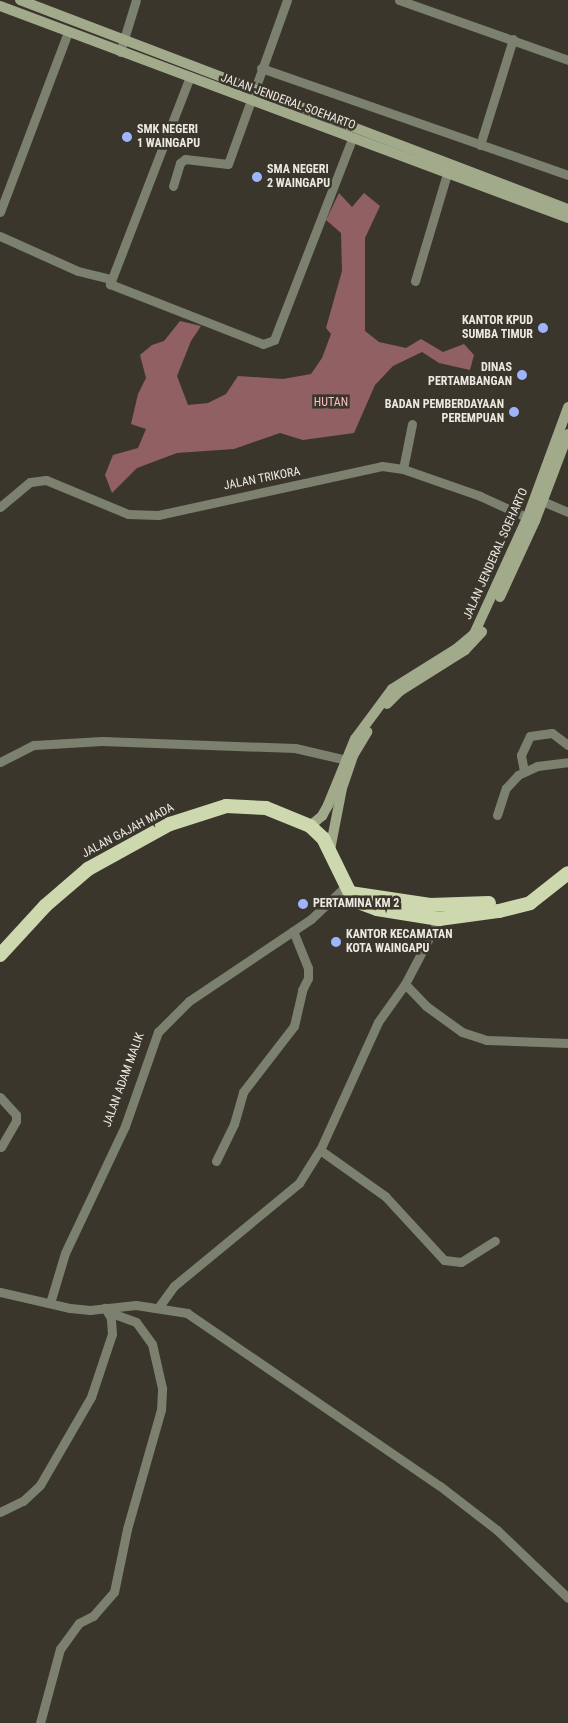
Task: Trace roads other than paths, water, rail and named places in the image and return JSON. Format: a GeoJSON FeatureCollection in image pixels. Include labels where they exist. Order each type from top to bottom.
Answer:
{"type":"FeatureCollection","features":[{"type":"Feature","properties":{"kind":"highway","name":"JALAN GAJAH MADA"},"geometry":{"type":"LineString","coordinates":[[0,955],[74,879],[170,824],[198,812],[238,805],[266,808],[310,826],[330,851],[348,890]]}},
{"type":"Feature","properties":{"kind":"highway"},"geometry":{"type":"LineString","coordinates":[[348,890],[430,905],[498,903],[528,894],[568,861]]}},
{"type":"Feature","properties":{"kind":"highway"},"geometry":{"type":"LineString","coordinates":[[348,890],[365,906],[438,919],[499,911],[530,903],[568,873]]}},
{"type":"Feature","properties":{"kind":"main road","name":"JALAN JENDERAL SOEHARTO"},"geometry":{"type":"LineString","coordinates":[[20,0],[122,41],[352,139],[568,209]]}},
{"type":"Feature","properties":{"kind":"main road","name":"JALAN JENDERAL SOEHARTO"},"geometry":{"type":"LineString","coordinates":[[0,6],[189,79],[251,96],[449,170],[568,218]]}},
{"type":"Feature","properties":{"kind":"main road","name":"JALAN JENDERAL SOEHARTO"},"geometry":{"type":"LineString","coordinates":[[310,826],[322,816],[348,760],[392,698],[465,650],[480,635],[531,519],[568,407]]}},
{"type":"Feature","properties":{"kind":"main road","name":"JALAN JENDERAL SOEHARTO"},"geometry":{"type":"LineString","coordinates":[[531,519],[542,501],[568,434]]}},
{"type":"Feature","properties":{"kind":"main road","name":"JALAN JENDERAL SOEHARTO"},"geometry":{"type":"LineString","coordinates":[[330,851],[335,810],[348,760]]}},
{"type":"Feature","properties":{"kind":"street"},"geometry":{"type":"LineString","coordinates":[[120,52],[136,0]]}},
{"type":"Feature","properties":{"kind":"street"},"geometry":{"type":"LineString","coordinates":[[173,186],[180,163],[185,158],[228,164],[287,0]]}},
{"type":"Feature","properties":{"kind":"street"},"geometry":{"type":"LineString","coordinates":[[399,0],[568,60]]}},
{"type":"Feature","properties":{"kind":"street"},"geometry":{"type":"LineString","coordinates":[[0,212],[68,32]]}},
{"type":"Feature","properties":{"kind":"street"},"geometry":{"type":"LineString","coordinates":[[480,145],[513,40]]}},
{"type":"Feature","properties":{"kind":"street"},"geometry":{"type":"LineString","coordinates":[[262,68],[568,175]]}},
{"type":"Feature","properties":{"kind":"street"},"geometry":{"type":"LineString","coordinates":[[189,79],[111,279],[111,285],[268,344],[274,340],[352,139]]}},
{"type":"Feature","properties":{"kind":"street"},"geometry":{"type":"LineString","coordinates":[[415,282],[449,170]]}},
{"type":"Feature","properties":{"kind":"street"},"geometry":{"type":"LineString","coordinates":[[0,236],[78,271],[111,279]]}},
{"type":"Feature","properties":{"kind":"street"},"geometry":{"type":"LineString","coordinates":[[402,470],[412,424]]}},
{"type":"Feature","properties":{"kind":"street","name":"JALAN TRIKORA"},"geometry":{"type":"LineString","coordinates":[[0,507],[30,482],[46,480],[128,514],[158,515],[382,466],[402,470],[531,519]]}},
{"type":"Feature","properties":{"kind":"street"},"geometry":{"type":"LineString","coordinates":[[542,501],[568,512]]}},
{"type":"Feature","properties":{"kind":"street"},"geometry":{"type":"LineString","coordinates":[[524,771],[521,755],[530,736],[552,733],[568,745]]}},
{"type":"Feature","properties":{"kind":"street"},"geometry":{"type":"LineString","coordinates":[[0,762],[34,745],[94,741],[295,748],[348,760]]}},
{"type":"Feature","properties":{"kind":"street"},"geometry":{"type":"LineString","coordinates":[[497,815],[506,788],[524,771],[568,762]]}},
{"type":"Feature","properties":{"kind":"street","name":"JALAN ADAM MALIK"},"geometry":{"type":"LineString","coordinates":[[50,1303],[64,1253],[125,1126],[158,1032],[189,1001],[244,961],[293,931],[348,890]]}},
{"type":"Feature","properties":{"kind":"street"},"geometry":{"type":"LineString","coordinates":[[158,1308],[174,1286],[299,1183],[320,1150],[378,1022],[405,984],[438,919]]}},
{"type":"Feature","properties":{"kind":"street"},"geometry":{"type":"LineString","coordinates":[[216,1161],[234,1124],[243,1092],[294,1026],[302,990],[308,978],[305,955],[293,931]]}},
{"type":"Feature","properties":{"kind":"street"},"geometry":{"type":"LineString","coordinates":[[405,984],[426,1006],[462,1032],[486,1040],[568,1043]]}},
{"type":"Feature","properties":{"kind":"street"},"geometry":{"type":"LineString","coordinates":[[0,1097],[16,1115],[16,1121],[1,1147]]}},
{"type":"Feature","properties":{"kind":"street"},"geometry":{"type":"LineString","coordinates":[[320,1150],[385,1196],[444,1260],[461,1262],[495,1241]]}},
{"type":"Feature","properties":{"kind":"street"},"geometry":{"type":"LineString","coordinates":[[0,1292],[90,1310],[107,1310],[136,1305],[188,1313],[209,1326],[240,1351],[440,1486],[497,1530],[568,1598]]}},
{"type":"Feature","properties":{"kind":"street"},"geometry":{"type":"LineString","coordinates":[[0,1512],[23,1501],[40,1485],[91,1396],[112,1334],[107,1310]]}},
{"type":"Feature","properties":{"kind":"street"},"geometry":{"type":"LineString","coordinates":[[40,1723],[60,1649],[79,1623],[93,1616],[114,1592],[127,1529],[160,1415],[162,1388],[152,1344],[136,1322],[107,1310]]}},
{"type":"Feature","properties":{"kind":"place","name":"SMK NEGERI 1 WAINGAPU"},"geometry":{"type":"Point","coordinates":[127,137]}},
{"type":"Feature","properties":{"kind":"place","name":"SMA NEGERI 2 WAINGAPU"},"geometry":{"type":"Point","coordinates":[257,177]}},
{"type":"Feature","properties":{"kind":"place","name":"KANTOR KPUD SUMBA TIMUR"},"geometry":{"type":"Point","coordinates":[543,328]}},
{"type":"Feature","properties":{"kind":"place","name":"DINAS PERTAMBANGAN"},"geometry":{"type":"Point","coordinates":[522,375]}},
{"type":"Feature","properties":{"kind":"place","name":"BADAN PEMBERDAYAAN PEREMPUAN"},"geometry":{"type":"Point","coordinates":[514,412]}},
{"type":"Feature","properties":{"kind":"place","name":"PERTAMINA KM 2"},"geometry":{"type":"Point","coordinates":[303,904]}},
{"type":"Feature","properties":{"kind":"place","name":"KANTOR KECAMATAN KOTA WAINGAPU"},"geometry":{"type":"Point","coordinates":[336,942]}},
{"type":"Feature","properties":{"kind":"park label","name":"HUTAN"},"geometry":{"type":"Point","coordinates":[331,403]}}]}
